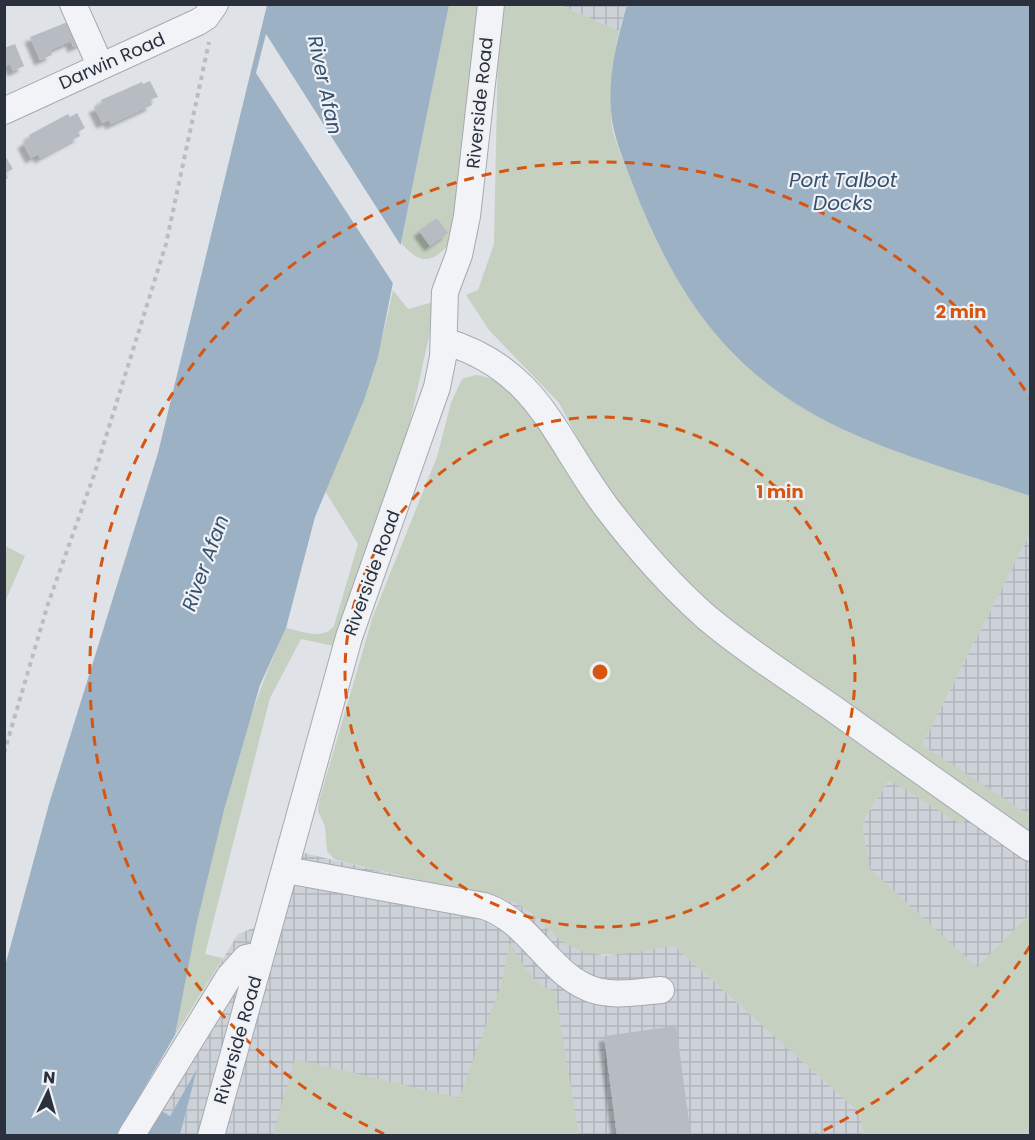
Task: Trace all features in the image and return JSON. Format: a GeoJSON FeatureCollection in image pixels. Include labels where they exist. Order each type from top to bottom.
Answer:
{"type":"FeatureCollection","features":[{"type":"Feature","properties":{"kind":"street"},"geometry":{"type":"LineString","coordinates":[[73,4],[100,66]]}},
{"type":"Feature","properties":{"kind":"street","name":"Darwin Road"},"geometry":{"type":"LineString","coordinates":[[4,111],[198,22],[206,17],[215,4]]}},
{"type":"Feature","properties":{"kind":"street","name":"Riverside Road"},"geometry":{"type":"LineString","coordinates":[[211,1136],[349,637],[437,387],[444,341],[443,304],[447,285],[459,255],[467,216],[491,4]]}},
{"type":"Feature","properties":{"kind":"street"},"geometry":{"type":"LineString","coordinates":[[444,341],[469,349],[496,363],[526,390],[548,416],[612,514],[675,586],[711,621],[1030,848]]}},
{"type":"Feature","properties":{"kind":"street"},"geometry":{"type":"LineString","coordinates":[[286,870],[490,908],[519,926],[568,975],[584,986],[616,993],[661,990]]}},
{"type":"Feature","properties":{"kind":"street"},"geometry":{"type":"LineString","coordinates":[[131,1136],[234,971],[246,958],[261,955]]}},
{"type":"Feature","properties":{"kind":"path"},"geometry":{"type":"LineString","coordinates":[[4,753],[48,604],[94,475],[166,244],[210,39]]}},
{"type":"Feature","properties":{"kind":"shaded area"},"geometry":{"type":"Polygon","coordinates":[[[560,5],[627,5],[619,31],[560,5]]]}},
{"type":"Feature","properties":{"kind":"shaded area"},"geometry":{"type":"Polygon","coordinates":[[[1030,533],[1030,915],[902,1050],[863,831],[865,818],[889,780],[922,745],[1030,533]]]}},
{"type":"Feature","properties":{"kind":"shaded area"},"geometry":{"type":"Polygon","coordinates":[[[291,850],[516,903],[527,909],[554,935],[604,956],[674,946],[860,1113],[863,1135],[180,1135],[196,1072],[170,1116],[139,1098],[238,934],[261,925],[291,850]]]}},
{"type":"Feature","properties":{"kind":"green space"},"geometry":{"type":"Polygon","coordinates":[[[449,5],[491,5],[452,242],[432,258],[426,259],[415,255],[401,243],[449,5]]]}},
{"type":"Feature","properties":{"kind":"green space"},"geometry":{"type":"Polygon","coordinates":[[[502,5],[560,5],[619,31],[613,69],[611,111],[614,135],[620,152],[655,238],[674,273],[695,306],[746,364],[808,411],[843,429],[912,456],[1030,496],[1030,533],[922,745],[1030,815],[1030,833],[829,697],[698,597],[622,509],[594,469],[559,403],[489,330],[466,295],[478,290],[494,244],[498,50],[502,5]]]}},
{"type":"Feature","properties":{"kind":"green space"},"geometry":{"type":"Polygon","coordinates":[[[393,290],[408,309],[437,301],[405,444],[334,646],[301,639],[270,698],[205,954],[223,958],[175,1035],[218,828],[247,726],[265,677],[286,628],[318,634],[329,631],[334,626],[358,544],[325,491],[373,367],[393,290]]]}},
{"type":"Feature","properties":{"kind":"green space"},"geometry":{"type":"Polygon","coordinates":[[[475,375],[492,379],[521,400],[543,431],[576,487],[621,547],[658,587],[742,656],[966,818],[962,825],[889,780],[865,818],[863,831],[870,869],[977,967],[1030,914],[1030,1135],[863,1135],[860,1113],[674,946],[631,953],[588,953],[562,941],[529,911],[516,903],[344,862],[334,859],[327,851],[325,826],[318,811],[319,801],[373,616],[437,457],[451,403],[462,379],[475,375]]]}},
{"type":"Feature","properties":{"kind":"green space"},"geometry":{"type":"Polygon","coordinates":[[[5,546],[25,556],[5,602],[5,546]]]}},
{"type":"Feature","properties":{"kind":"green space"},"geometry":{"type":"Polygon","coordinates":[[[510,943],[534,978],[540,984],[555,991],[579,1135],[273,1135],[295,1059],[459,1098],[501,985],[510,943]]]}},
{"type":"Feature","properties":{"kind":"water","name":"River Afan"},"geometry":{"type":"Polygon","coordinates":[[[267,5],[449,5],[378,357],[364,400],[315,517],[286,628],[260,685],[224,810],[197,922],[175,1035],[139,1097],[170,1116],[197,1069],[180,1135],[5,1136],[5,966],[49,804],[158,453],[267,5]]]}},
{"type":"Feature","properties":{"kind":"water","name":"Port Talbot Docks"},"geometry":{"type":"Polygon","coordinates":[[[627,5],[1030,5],[1030,496],[887,448],[832,424],[774,389],[746,366],[721,340],[699,313],[663,252],[647,219],[616,140],[610,98],[612,71],[627,5]]]}},
{"type":"Feature","properties":{"kind":"pier"},"geometry":{"type":"Polygon","coordinates":[[[266,34],[403,249],[396,288],[256,73],[266,34]]]}},
{"type":"Feature","properties":{"kind":"building"},"geometry":{"type":"Polygon","coordinates":[[[75,19],[84,42],[73,47],[71,41],[50,50],[52,55],[40,60],[30,37],[75,19]]]}},
{"type":"Feature","properties":{"kind":"building"},"geometry":{"type":"Polygon","coordinates":[[[15,44],[24,66],[13,71],[10,64],[4,67],[4,48],[15,44]]]}},
{"type":"Feature","properties":{"kind":"building"},"geometry":{"type":"Polygon","coordinates":[[[150,81],[158,97],[150,100],[152,105],[111,124],[109,120],[102,123],[94,107],[102,104],[101,100],[142,82],[143,84],[150,81]]]}},
{"type":"Feature","properties":{"kind":"building"},"geometry":{"type":"Polygon","coordinates":[[[77,113],[85,128],[78,132],[80,136],[40,158],[38,154],[31,158],[23,143],[30,138],[29,135],[68,114],[70,117],[77,113]]]}},
{"type":"Feature","properties":{"kind":"building"},"geometry":{"type":"Polygon","coordinates":[[[4,154],[13,169],[5,173],[8,178],[4,180],[4,154]]]}},
{"type":"Feature","properties":{"kind":"building"},"geometry":{"type":"Polygon","coordinates":[[[437,218],[448,233],[430,246],[419,231],[437,218]]]}},
{"type":"Feature","properties":{"kind":"building"},"geometry":{"type":"Polygon","coordinates":[[[676,1026],[691,1136],[617,1136],[604,1036],[676,1026]]]}}]}
